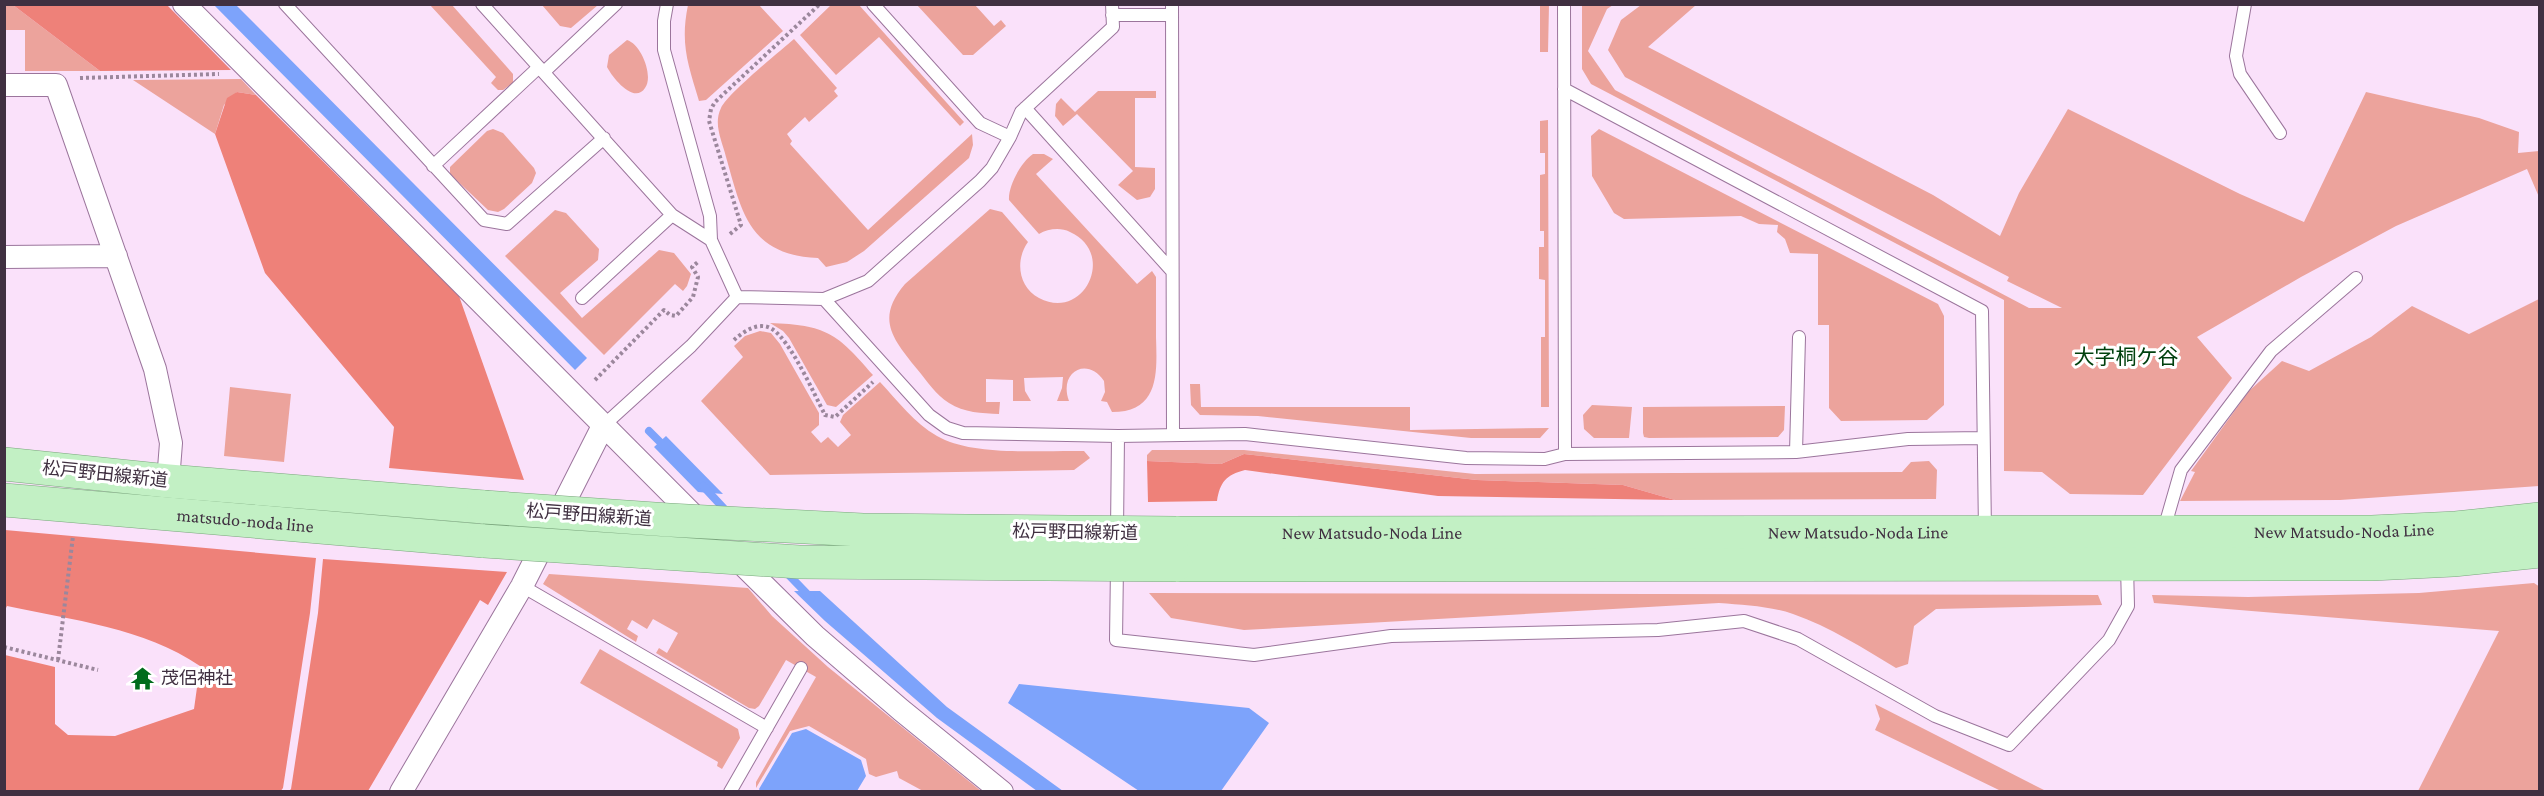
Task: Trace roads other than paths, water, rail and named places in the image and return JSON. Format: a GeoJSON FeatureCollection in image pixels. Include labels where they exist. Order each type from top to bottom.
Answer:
{"type":"FeatureCollection","features":[{"type":"Feature","properties":{"kind":"main road","name":"松戸野田線新道"},"geometry":{"type":"LineString","coordinates":[[4,464],[168,481],[669,520],[863,530],[1176,533]]}},
{"type":"Feature","properties":{"kind":"main road","name":"matsudo-noda line"},"geometry":{"type":"LineString","coordinates":[[4,500],[484,541]]}},
{"type":"Feature","properties":{"kind":"main road","name":"New Matsudo-Noda Line"},"geometry":{"type":"LineString","coordinates":[[1176,565],[1985,548],[2163,532],[2372,532],[2456,528],[2540,519]]}},
{"type":"Feature","properties":{"kind":"main road","name":"New Matsudo-Noda Line"},"geometry":{"type":"LineString","coordinates":[[1176,533],[1985,548],[2127,565],[2372,564],[2452,560],[2540,551]]}},
{"type":"Feature","properties":{"kind":"main road","name":"松戸野田線新道"},"geometry":{"type":"LineString","coordinates":[[484,541],[810,562],[1176,565]]}},
{"type":"Feature","properties":{"kind":"street"},"geometry":{"type":"LineString","coordinates":[[184,4],[251,74],[815,636],[1002,792]]}},
{"type":"Feature","properties":{"kind":"street"},"geometry":{"type":"LineString","coordinates":[[4,85],[56,85],[155,369],[171,443],[168,481]]}},
{"type":"Feature","properties":{"kind":"street"},"geometry":{"type":"LineString","coordinates":[[4,257],[116,256]]}},
{"type":"Feature","properties":{"kind":"street"},"geometry":{"type":"LineString","coordinates":[[400,792],[522,586],[603,426]]}},
{"type":"Feature","properties":{"kind":"lane"},"geometry":{"type":"LineString","coordinates":[[285,4],[484,220],[507,224],[604,138]]}},
{"type":"Feature","properties":{"kind":"lane"},"geometry":{"type":"LineString","coordinates":[[482,4],[672,214],[711,240]]}},
{"type":"Feature","properties":{"kind":"lane"},"geometry":{"type":"LineString","coordinates":[[433,166],[616,4]]}},
{"type":"Feature","properties":{"kind":"lane"},"geometry":{"type":"LineString","coordinates":[[667,4],[664,21],[664,50],[710,216],[711,240],[736,297]]}},
{"type":"Feature","properties":{"kind":"lane"},"geometry":{"type":"LineString","coordinates":[[873,4],[980,123],[1011,137]]}},
{"type":"Feature","properties":{"kind":"lane"},"geometry":{"type":"LineString","coordinates":[[1564,4],[1565,454]]}},
{"type":"Feature","properties":{"kind":"lane"},"geometry":{"type":"LineString","coordinates":[[2245,4],[2236,56],[2240,74],[2280,133]]}},
{"type":"Feature","properties":{"kind":"lane"},"geometry":{"type":"LineString","coordinates":[[603,426],[691,346],[736,297],[824,299],[868,281],[992,168],[1011,137],[1021,112],[1113,27],[1112,10],[1172,10],[1173,434]]}},
{"type":"Feature","properties":{"kind":"lane"},"geometry":{"type":"LineString","coordinates":[[1564,89],[1982,311],[1985,548]]}},
{"type":"Feature","properties":{"kind":"lane"},"geometry":{"type":"LineString","coordinates":[[1025,108],[1172,271]]}},
{"type":"Feature","properties":{"kind":"lane"},"geometry":{"type":"LineString","coordinates":[[582,298],[672,214]]}},
{"type":"Feature","properties":{"kind":"lane"},"geometry":{"type":"LineString","coordinates":[[2163,532],[2181,470],[2271,351],[2356,278]]}},
{"type":"Feature","properties":{"kind":"lane"},"geometry":{"type":"LineString","coordinates":[[824,299],[929,415],[947,428],[963,433],[1118,436],[1245,434],[1466,458],[1545,459],[1565,454],[1796,452],[1908,439],[1983,438]]}},
{"type":"Feature","properties":{"kind":"lane"},"geometry":{"type":"LineString","coordinates":[[1796,452],[1799,337]]}},
{"type":"Feature","properties":{"kind":"lane"},"geometry":{"type":"LineString","coordinates":[[1118,436],[1116,640],[1254,655],[1391,636],[1658,630],[1743,621],[1798,639],[1935,716],[2009,745],[2109,640],[2128,606],[2127,565]]}},
{"type":"Feature","properties":{"kind":"lane"},"geometry":{"type":"LineString","coordinates":[[522,586],[767,728]]}},
{"type":"Feature","properties":{"kind":"lane"},"geometry":{"type":"LineString","coordinates":[[730,792],[801,668]]}},
{"type":"Feature","properties":{"kind":"water"},"geometry":{"type":"Polygon","coordinates":[[[214,5],[236,5],[587,358],[575,370],[214,5]]]}},
{"type":"Feature","properties":{"kind":"water"},"geometry":{"type":"Polygon","coordinates":[[[666,436],[723,494],[698,492],[654,447],[666,436]]]}},
{"type":"Feature","properties":{"kind":"water"},"geometry":{"type":"Polygon","coordinates":[[[794,591],[820,591],[947,707],[1063,791],[1037,791],[937,718],[825,621],[794,591]]]}},
{"type":"Feature","properties":{"kind":"water"},"geometry":{"type":"Polygon","coordinates":[[[1019,684],[1249,708],[1269,723],[1221,791],[1139,791],[1008,703],[1019,684]]]}},
{"type":"Feature","properties":{"kind":"water"},"geometry":{"type":"Polygon","coordinates":[[[806,729],[861,760],[866,776],[857,791],[760,791],[759,789],[792,733],[806,729]]]}},
{"type":"Feature","properties":{"kind":"waterway"},"geometry":{"type":"LineString","coordinates":[[649,431],[667,449]]}},
{"type":"Feature","properties":{"kind":"waterway"},"geometry":{"type":"LineString","coordinates":[[703,486],[729,514]]}},
{"type":"Feature","properties":{"kind":"waterway"},"geometry":{"type":"LineString","coordinates":[[784,570],[811,598]]}},
{"type":"Feature","properties":{"kind":"place","name":"茂侶神社"},"geometry":{"type":"Point","coordinates":[143,678]}},
{"type":"Feature","properties":{"kind":"district","name":"大字桐ケ谷"},"geometry":{"type":"Point","coordinates":[2126,357]}}]}
